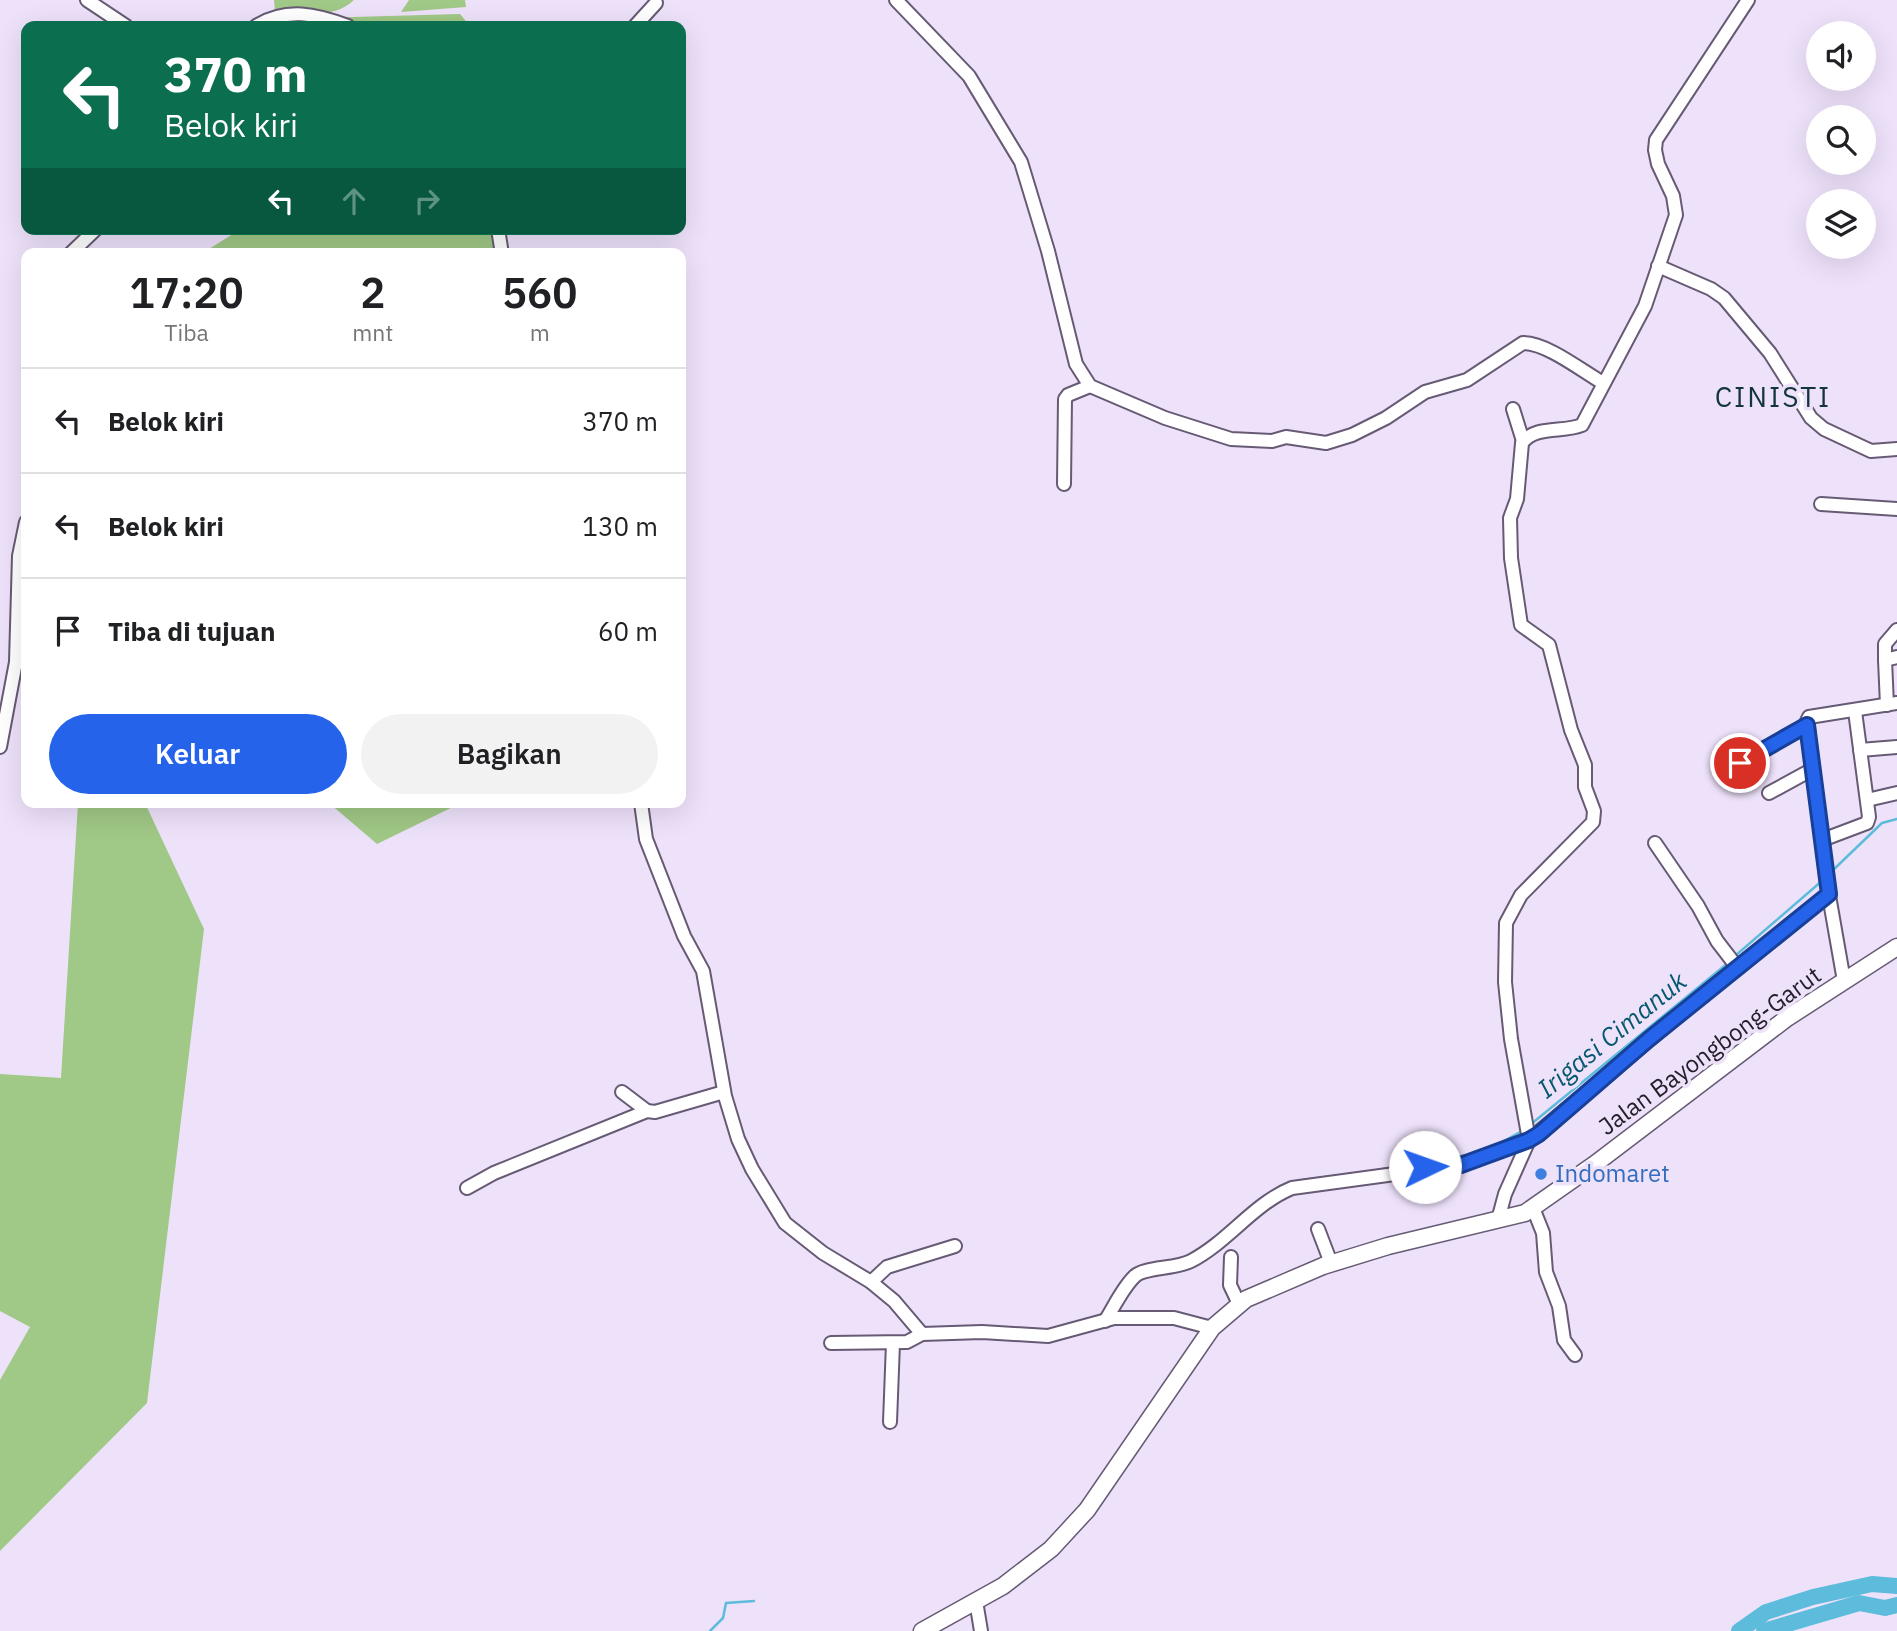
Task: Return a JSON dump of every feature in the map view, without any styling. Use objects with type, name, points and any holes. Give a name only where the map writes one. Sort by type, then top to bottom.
[{"type":"main road","name":"Jalan Bayongbong-Garut","points":[[922,1631],[1028,1568],[1051,1549],[1087,1510],[1212,1328],[1239,1304],[1260,1291],[1331,1263],[1388,1245],[1518,1216],[1595,1164],[1787,1018],[1897,947]]},
{"type":"street","points":[[87,0],[118,21]]},
{"type":"street","points":[[896,0],[969,76],[1021,162],[1076,364],[1090,386],[1165,418],[1231,439],[1272,441],[1286,437],[1319,444],[1363,429],[1425,391],[1467,380],[1523,343],[1532,343],[1603,383]]},
{"type":"street","points":[[1523,441],[1539,432],[1582,425],[1645,306],[1676,215],[1676,203],[1658,164],[1656,139],[1748,0]]},
{"type":"street","points":[[640,21],[656,3]]},
{"type":"street","points":[[266,21],[296,13],[334,21]]},
{"type":"street","points":[[75,248],[90,235]]},
{"type":"street","points":[[1658,266],[1711,289],[1724,298],[1770,354],[1811,418],[1824,429],[1871,451],[1897,449]]},
{"type":"street","points":[[1064,484],[1065,399],[1068,395],[1090,386]]},
{"type":"street","points":[[1498,1220],[1505,1194],[1529,1134],[1515,1067],[1507,993],[1506,923],[1521,895],[1593,822],[1594,816],[1585,787],[1585,765],[1571,730],[1549,645],[1525,630],[1520,620],[1509,527],[1517,499],[1523,441],[1513,410]]},
{"type":"street","points":[[1821,504],[1897,509]]},
{"type":"street","points":[[0,747],[16,662],[21,546]]},
{"type":"street","points":[[1844,981],[1828,892],[1807,725],[1809,717],[1892,704],[1891,658],[1885,644],[1897,630]]},
{"type":"street","points":[[1822,840],[1867,823],[1867,800],[1855,711]]},
{"type":"street","points":[[1740,763],[1807,725]]},
{"type":"street","points":[[1860,750],[1897,747]]},
{"type":"street","points":[[1769,793],[1813,769]]},
{"type":"street","points":[[1867,800],[1897,793]]},
{"type":"street","points":[[642,808],[646,839],[684,936],[703,971],[724,1092],[738,1139],[750,1165],[785,1223],[823,1253],[871,1282],[894,1301],[922,1334]]},
{"type":"street","points":[[1655,843],[1734,963]]},
{"type":"street","points":[[1109,1319],[1134,1276],[1146,1270],[1177,1267],[1191,1261],[1212,1249],[1268,1199],[1282,1192],[1424,1163],[1461,1165],[1529,1134],[1734,963],[1828,892]]},
{"type":"street","points":[[622,1092],[647,1111]]},
{"type":"street","points":[[467,1188],[494,1173],[647,1111],[665,1111],[724,1092]]},
{"type":"street","points":[[1532,1208],[1543,1233],[1546,1272],[1559,1306],[1564,1340],[1575,1355]]},
{"type":"street","points":[[1318,1230],[1331,1263]]},
{"type":"street","points":[[871,1282],[887,1267],[955,1247]]},
{"type":"street","points":[[1231,1257],[1230,1287],[1239,1304]]},
{"type":"street","points":[[831,1343],[893,1343],[912,1341],[922,1334],[961,1332],[1048,1336],[1109,1319],[1130,1318],[1174,1318],[1212,1328]]},
{"type":"street","points":[[890,1422],[893,1343]]},
{"type":"street","points":[[976,1601],[981,1631]]},
{"type":"green space","points":[[274,0],[354,0],[327,13],[306,14],[275,11]]},
{"type":"green space","points":[[409,0],[465,0],[466,7],[401,12]]},
{"type":"green space","points":[[460,14],[466,21],[280,21]]},
{"type":"green space","points":[[231,235],[499,235],[502,248],[211,248]]},
{"type":"green space","points":[[78,808],[147,808],[204,929],[147,1403],[0,1551],[0,1380],[30,1327],[0,1311],[0,1074],[61,1078]]},
{"type":"green space","points":[[335,808],[451,808],[377,844]]},
{"type":"waterway","name":"Irigasi Cimanuk","points":[[1830,873],[1882,823],[1897,819]]},
{"type":"waterway","name":"Irigasi Cimanuk","points":[[1735,956],[1823,880]]},
{"type":"waterway","name":"Irigasi Cimanuk","points":[[1530,1125],[1728,963]]},
{"type":"waterway","name":"Irigasi Cimanuk","points":[[1491,1148],[1522,1131]]},
{"type":"waterway","name":"Irigasi Cimanuk","points":[[1429,1161],[1475,1154]]},
{"type":"waterway","name":"Irigasi Cimanuk","points":[[1371,1171],[1419,1163]]},
{"type":"waterway","name":"Irigasi Cimanuk","points":[[1302,1180],[1333,1176]]},
{"type":"waterway","points":[[1739,1631],[1766,1612],[1813,1597],[1872,1584],[1897,1586]]},
{"type":"waterway","points":[[710,1631],[723,1618],[726,1603],[754,1601]]},
{"type":"waterway","points":[[1764,1631],[1859,1603],[1885,1608],[1897,1605]]},
{"type":"place","name":"Indomaret","points":[[1541,1174]]},
{"type":"district","name":"CINISTI","points":[[1773,397]]},
{"type":"route","points":[[1425,1167],[1425,1171],[1461,1165],[1539,1134],[1649,1039],[1829,894],[1807,725],[1740,763]]}]
